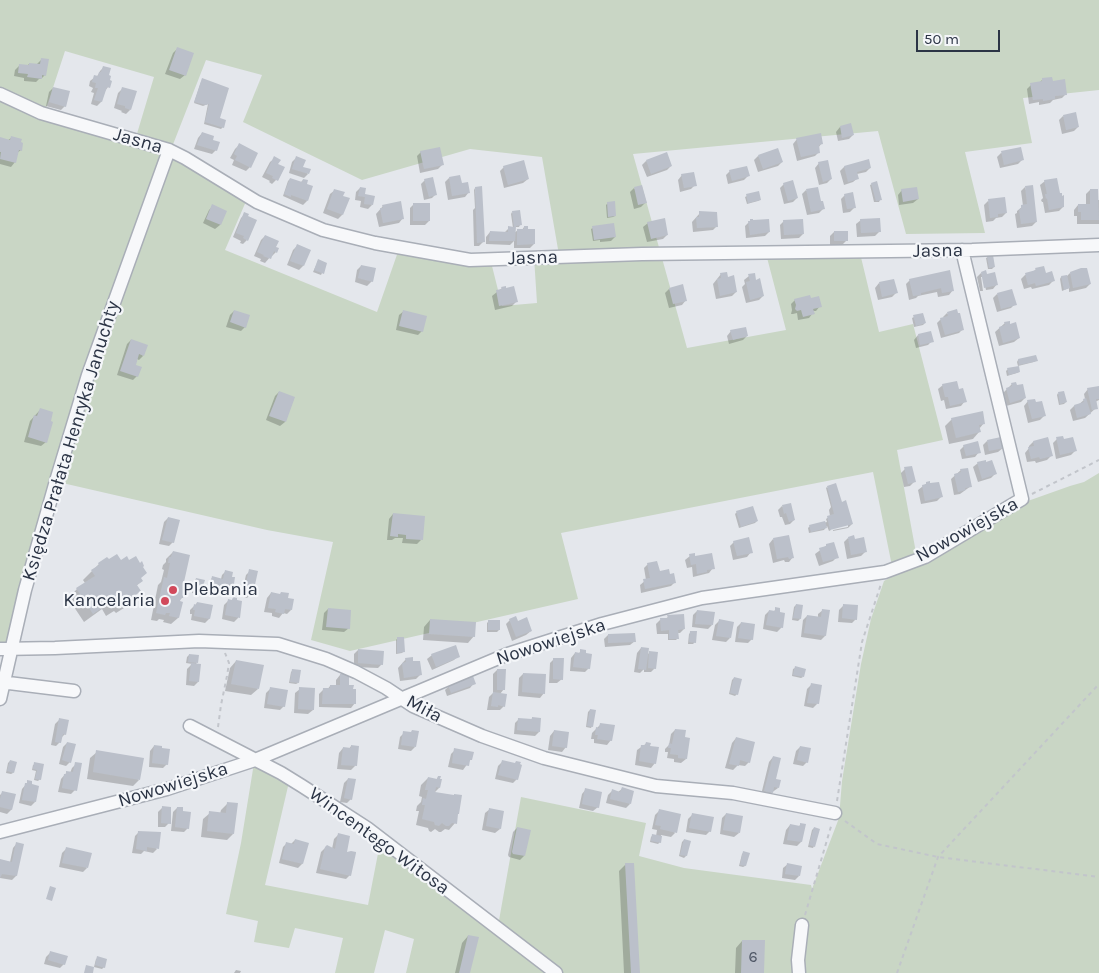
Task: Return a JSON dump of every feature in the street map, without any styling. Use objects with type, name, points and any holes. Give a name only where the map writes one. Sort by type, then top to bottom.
[{"type":"street","name":"Jasna","points":[[0,94],[42,113],[169,150],[186,158],[257,202],[322,230],[375,243],[470,260],[642,254],[962,250],[1099,245]]},
{"type":"street","name":"Księdza Prałata Henryka Januchty","points":[[6,649],[88,375],[169,150]]},
{"type":"street","points":[[962,250],[1022,499]]},
{"type":"street","name":"Nowowiejska","points":[[0,832],[166,789],[255,760],[508,654],[620,619],[702,598],[885,572],[925,557],[1022,499]]},
{"type":"street","name":"Miła","points":[[6,649],[199,641],[278,644],[326,659],[386,688],[413,706],[482,736],[544,758],[656,786],[733,793],[835,814]]},
{"type":"street","points":[[0,699],[6,649]]},
{"type":"street","points":[[2,683],[74,691]]},
{"type":"street","name":"Wincentego Witosa","points":[[190,726],[302,786],[367,828],[556,973]]},
{"type":"street","points":[[800,973],[798,960],[802,925]]},
{"type":"path","name":"Nowowiejska","points":[[1022,499],[1099,460]]},
{"type":"path","points":[[802,925],[835,814],[862,642],[885,572]]},
{"type":"path","points":[[218,741],[218,727],[229,662],[220,642]]},
{"type":"path","points":[[897,973],[938,857],[1099,684]]},
{"type":"path","points":[[835,814],[877,844],[938,857],[1099,876]]},
{"type":"green space","points":[[0,0],[1099,0],[1099,90],[1023,98],[1032,143],[965,152],[985,233],[906,234],[878,131],[633,154],[687,348],[786,330],[765,250],[859,249],[879,332],[913,324],[943,440],[897,450],[917,558],[892,566],[873,472],[561,533],[578,599],[350,651],[311,640],[333,542],[267,530],[58,482],[15,645],[0,644],[0,99],[187,161],[247,199],[225,250],[377,312],[400,246],[490,258],[502,306],[537,303],[534,257],[559,255],[542,157],[470,149],[362,180],[243,122],[262,75],[206,60],[172,147],[136,137],[154,77],[65,51],[45,112],[0,90]]},
{"type":"green space","points":[[1099,473],[1099,973],[406,973],[414,939],[385,930],[374,973],[335,973],[343,938],[295,928],[289,948],[254,942],[258,921],[226,914],[241,843],[254,763],[289,782],[265,885],[368,905],[381,838],[498,926],[521,797],[646,823],[639,856],[684,868],[811,885],[812,889],[839,818],[842,781],[861,664],[871,619],[884,581],[1025,502],[1084,482]]},
{"type":"building","points":[[177,47],[194,53],[186,76],[169,70]]},
{"type":"building","points":[[41,58],[49,59],[46,76],[42,75],[42,79],[27,77],[28,74],[18,73],[19,64],[40,64]]},
{"type":"building","points":[[103,66],[111,68],[109,75],[112,81],[110,88],[107,87],[102,102],[94,100],[98,88],[95,88],[96,83],[92,82],[94,75],[98,76]]},
{"type":"building","points":[[1052,77],[1053,81],[1065,79],[1067,95],[1055,96],[1055,99],[1043,101],[1043,99],[1033,100],[1030,83],[1042,81],[1042,78]]},
{"type":"building","points":[[202,78],[229,88],[220,118],[226,120],[224,128],[205,122],[209,104],[194,102]]},
{"type":"building","points":[[53,87],[70,91],[66,107],[49,102]]},
{"type":"building","points":[[122,87],[137,91],[131,110],[117,104]]},
{"type":"building","points":[[1076,112],[1079,127],[1066,130],[1063,115]]},
{"type":"building","points":[[851,123],[854,135],[842,138],[840,126]]},
{"type":"building","points":[[202,132],[214,136],[213,140],[220,142],[217,151],[197,145]]},
{"type":"building","points":[[821,133],[823,144],[819,145],[820,153],[801,157],[796,138]]},
{"type":"building","points":[[11,136],[22,139],[21,142],[23,143],[22,151],[19,150],[16,163],[0,159],[0,137],[10,140]]},
{"type":"building","points":[[239,143],[258,153],[251,168],[235,160],[237,156],[234,154]]},
{"type":"building","points":[[440,147],[444,165],[424,169],[420,151]]},
{"type":"building","points":[[1021,147],[1024,160],[1004,165],[1001,151]]},
{"type":"building","points":[[778,148],[783,162],[763,169],[758,155]]},
{"type":"building","points":[[667,152],[672,166],[651,174],[646,160]]},
{"type":"building","points":[[274,156],[281,160],[278,164],[285,167],[278,181],[266,173]]},
{"type":"building","points":[[296,156],[306,160],[303,167],[311,169],[309,174],[292,169]]},
{"type":"building","points":[[869,159],[871,168],[857,172],[859,179],[848,182],[844,166]]},
{"type":"building","points":[[524,160],[529,179],[508,185],[503,166]]},
{"type":"building","points":[[828,160],[832,179],[823,182],[818,162]]},
{"type":"building","points":[[747,166],[750,176],[732,181],[729,170]]},
{"type":"building","points":[[694,172],[697,186],[684,188],[681,174]]},
{"type":"building","points":[[460,175],[462,183],[468,182],[470,193],[452,196],[449,177]]},
{"type":"building","points":[[433,177],[437,195],[429,197],[424,179]]},
{"type":"building","points":[[290,178],[302,182],[303,179],[308,180],[307,184],[313,186],[308,201],[284,194]]},
{"type":"building","points":[[1057,178],[1060,193],[1062,193],[1062,196],[1064,195],[1064,207],[1049,210],[1044,180]]},
{"type":"building","points":[[793,180],[798,198],[788,201],[783,183]]},
{"type":"building","points":[[877,181],[882,200],[876,201],[871,183]]},
{"type":"building","points":[[642,185],[647,203],[638,205],[634,187]]},
{"type":"building","points":[[1033,185],[1037,222],[1021,224],[1019,209],[1021,209],[1021,205],[1027,204],[1025,186]]},
{"type":"building","points":[[482,186],[485,242],[477,243],[475,187]]},
{"type":"building","points":[[360,187],[366,188],[365,194],[375,196],[373,205],[364,204],[365,197],[358,196]]},
{"type":"building","points":[[818,187],[825,209],[811,212],[806,189]]},
{"type":"building","points":[[917,187],[919,199],[903,202],[901,189]]},
{"type":"building","points":[[334,189],[345,192],[343,196],[350,198],[343,215],[327,209]]},
{"type":"building","points":[[1090,189],[1098,189],[1099,220],[1081,220],[1078,204],[1090,204]]},
{"type":"building","points":[[759,191],[761,200],[748,203],[746,194]]},
{"type":"building","points":[[853,192],[856,208],[847,209],[844,194]]},
{"type":"building","points":[[1005,197],[1007,213],[998,214],[998,217],[990,218],[988,199]]},
{"type":"building","points":[[401,201],[404,219],[383,223],[380,208],[383,208],[382,205]]},
{"type":"building","points":[[615,201],[616,216],[608,217],[607,202]]},
{"type":"building","points":[[413,203],[430,203],[430,221],[413,221]]},
{"type":"building","points":[[212,204],[227,211],[221,225],[206,219]]},
{"type":"building","points":[[520,210],[522,225],[516,226],[515,241],[489,241],[490,231],[508,232],[508,226],[514,227],[512,211]]},
{"type":"building","points":[[699,211],[717,212],[718,227],[697,228],[696,217],[699,217]]},
{"type":"building","points":[[244,212],[257,220],[248,241],[243,238],[244,236],[236,233]]},
{"type":"building","points":[[665,218],[668,235],[651,239],[647,222]]},
{"type":"building","points":[[880,218],[881,232],[861,233],[860,219]]},
{"type":"building","points":[[750,219],[769,219],[770,232],[750,235],[748,221]]},
{"type":"building","points":[[803,219],[804,234],[784,235],[783,220]]},
{"type":"building","points":[[614,223],[616,237],[594,240],[592,226]]},
{"type":"building","points":[[524,226],[528,226],[528,229],[535,229],[535,244],[517,245],[517,229],[524,229]]},
{"type":"building","points":[[834,231],[848,231],[848,241],[834,241]]},
{"type":"building","points":[[265,235],[279,241],[276,247],[279,248],[277,253],[274,251],[271,259],[257,252]]},
{"type":"building","points":[[297,244],[311,250],[304,266],[290,261]]},
{"type":"building","points":[[993,255],[995,267],[989,268],[987,256]]},
{"type":"building","points":[[318,259],[327,263],[324,274],[314,270]]},
{"type":"building","points":[[361,265],[376,268],[373,282],[358,278]]},
{"type":"building","points":[[1044,266],[1046,273],[1052,271],[1055,281],[1036,286],[1035,283],[1028,285],[1025,273]]},
{"type":"building","points":[[1087,268],[1091,284],[1073,288],[1070,272]]},
{"type":"building","points":[[950,270],[954,291],[942,293],[941,288],[913,296],[909,279]]},
{"type":"building","points":[[986,270],[987,274],[995,272],[998,285],[984,288],[981,272]]},
{"type":"building","points":[[727,272],[728,277],[734,275],[737,292],[720,296],[717,279],[721,278],[720,273]]},
{"type":"building","points":[[755,273],[756,280],[760,278],[764,296],[750,300],[746,282],[750,281],[748,274]]},
{"type":"building","points":[[1067,275],[1070,288],[1064,290],[1061,276]]},
{"type":"building","points":[[894,279],[898,293],[882,297],[879,282]]},
{"type":"building","points":[[683,284],[687,301],[673,304],[669,288]]},
{"type":"building","points":[[506,286],[506,288],[514,286],[518,302],[499,306],[496,290]]},
{"type":"building","points":[[1012,289],[1017,305],[1001,309],[997,293]]},
{"type":"building","points":[[810,295],[811,298],[819,296],[822,307],[813,309],[815,314],[803,317],[801,310],[797,311],[795,309],[794,299]]},
{"type":"building","points":[[957,309],[958,313],[960,313],[964,330],[945,335],[940,318],[948,316],[947,312]]},
{"type":"building","points":[[234,310],[250,315],[246,328],[230,322]]},
{"type":"building","points":[[403,310],[427,316],[423,332],[399,326]]},
{"type":"building","points":[[923,313],[926,323],[916,326],[913,315]]},
{"type":"building","points":[[1010,321],[1010,324],[1016,322],[1020,338],[1003,343],[999,327],[1005,325],[1004,322]]},
{"type":"building","points":[[746,327],[748,336],[733,340],[730,330]]},
{"type":"building","points":[[931,331],[934,342],[920,345],[918,334]]},
{"type":"building","points":[[131,339],[148,345],[144,356],[139,354],[136,365],[142,367],[138,377],[120,371]]},
{"type":"building","points":[[1036,355],[1038,361],[1019,365],[1018,359]]},
{"type":"building","points":[[1019,366],[1020,372],[1009,375],[1007,368]]},
{"type":"building","points":[[957,381],[959,389],[963,388],[967,402],[950,406],[948,397],[945,397],[942,384]]},
{"type":"building","points":[[1016,382],[1017,385],[1023,384],[1026,398],[1010,403],[1006,388],[1012,386],[1011,383]]},
{"type":"building","points":[[1099,386],[1099,399],[1096,399],[1098,409],[1092,410],[1087,388]]},
{"type":"building","points":[[279,391],[295,397],[286,422],[269,416]]},
{"type":"building","points":[[1064,391],[1067,402],[1060,404],[1058,392]]},
{"type":"building","points":[[1086,398],[1091,414],[1077,418],[1074,405],[1084,402],[1083,399]]},
{"type":"building","points":[[1035,399],[1036,402],[1042,401],[1046,416],[1032,419],[1027,400]]},
{"type":"building","points":[[40,408],[53,412],[51,421],[53,422],[47,443],[28,437],[34,415],[37,416]]},
{"type":"building","points":[[983,411],[985,424],[979,425],[981,432],[956,438],[951,418]]},
{"type":"building","points":[[1063,436],[1064,439],[1073,437],[1077,451],[1060,455],[1056,437]]},
{"type":"building","points":[[1001,437],[1004,448],[989,451],[987,440]]},
{"type":"building","points":[[1048,437],[1053,456],[1031,459],[1028,447],[1034,446],[1033,441]]},
{"type":"building","points":[[978,441],[981,453],[966,456],[963,445]]},
{"type":"building","points":[[986,460],[986,462],[992,460],[997,474],[982,479],[977,462]]},
{"type":"building","points":[[912,466],[916,482],[908,484],[904,467]]},
{"type":"building","points":[[968,468],[972,487],[958,492],[954,474],[961,472],[960,469]]},
{"type":"building","points":[[930,481],[930,483],[939,482],[943,497],[925,501],[922,485]]},
{"type":"building","points":[[836,483],[842,502],[846,500],[853,524],[830,530],[827,516],[834,514],[827,486]]},
{"type":"building","points":[[791,503],[795,520],[789,522],[786,513],[784,514],[782,505]]},
{"type":"building","points":[[753,506],[758,521],[741,527],[736,511]]},
{"type":"building","points":[[393,513],[425,516],[423,540],[406,539],[406,535],[398,534],[398,537],[390,536]]},
{"type":"building","points":[[168,517],[180,520],[174,543],[162,540]]},
{"type":"building","points":[[825,521],[827,528],[811,532],[809,525]]},
{"type":"building","points":[[789,535],[794,558],[777,559],[773,538]]},
{"type":"building","points":[[854,535],[855,539],[864,537],[867,552],[851,555],[848,537]]},
{"type":"building","points":[[749,537],[753,553],[737,556],[733,541]]},
{"type":"building","points":[[834,542],[839,558],[823,562],[819,548]]},
{"type":"building","name":"Plebania","points":[[173,551],[190,555],[184,582],[187,583],[183,598],[180,601],[183,602],[179,618],[169,616],[170,613],[165,615],[156,613],[164,577],[167,578],[170,563],[168,563],[169,557],[171,557]]},
{"type":"building","points":[[695,553],[695,556],[712,553],[715,569],[697,574],[696,564],[691,565],[689,554]]},
{"type":"building","points":[[117,554],[121,560],[127,556],[129,560],[136,556],[140,563],[142,561],[147,573],[141,578],[143,581],[137,585],[141,591],[133,597],[135,599],[125,605],[124,603],[116,608],[112,601],[93,614],[76,588],[95,576],[91,570],[99,565],[98,563],[107,557],[109,559]]},
{"type":"building","points":[[657,561],[660,571],[669,569],[670,574],[674,573],[676,583],[645,589],[643,579],[650,578],[647,563]]},
{"type":"building","points":[[249,569],[258,571],[253,594],[244,592]]},
{"type":"building","points":[[225,570],[233,572],[232,577],[235,577],[234,584],[229,586],[222,585],[221,589],[210,586],[212,576],[223,579]]},
{"type":"building","points":[[196,578],[205,580],[201,593],[193,591]]},
{"type":"building","points":[[271,592],[289,593],[288,598],[294,599],[292,610],[285,609],[284,614],[275,612],[276,609],[268,608]]},
{"type":"building","points":[[233,597],[242,601],[240,618],[225,615],[228,599],[232,600]]},
{"type":"building","points":[[197,602],[213,605],[210,619],[194,616],[194,604],[196,605]]},
{"type":"building","points":[[796,604],[803,605],[801,619],[793,618]]},
{"type":"building","points":[[843,604],[858,605],[857,620],[842,618]]},
{"type":"building","points":[[775,607],[780,608],[780,612],[785,613],[783,628],[766,625],[769,610],[775,611]]},
{"type":"building","points":[[328,608],[351,610],[350,629],[326,627]]},
{"type":"building","points":[[822,609],[830,610],[826,636],[804,633],[807,615],[821,617]]},
{"type":"building","points":[[697,610],[715,612],[713,625],[695,624]]},
{"type":"building","points":[[684,614],[685,629],[678,630],[679,639],[669,639],[669,630],[661,631],[660,618],[668,618],[667,615]]},
{"type":"building","points":[[516,616],[518,621],[527,617],[532,631],[516,637],[509,619]]},
{"type":"building","points":[[430,619],[476,622],[475,637],[429,634]]},
{"type":"building","points":[[719,619],[734,622],[731,638],[716,636]]},
{"type":"building","points":[[488,620],[500,620],[500,630],[488,630]]},
{"type":"building","points":[[741,622],[755,624],[753,640],[738,638]]},
{"type":"building","points":[[690,631],[697,631],[696,643],[689,642]]},
{"type":"building","points":[[635,633],[636,642],[608,643],[608,634]]},
{"type":"building","points":[[397,637],[404,637],[405,652],[397,653]]},
{"type":"building","points":[[456,645],[460,657],[436,667],[431,654]]},
{"type":"building","points":[[641,647],[649,648],[646,670],[638,669]]},
{"type":"building","points":[[358,649],[384,651],[383,665],[358,663]]},
{"type":"building","points":[[580,649],[592,654],[590,669],[573,667],[575,652],[580,653]]},
{"type":"building","points":[[649,651],[658,652],[656,669],[648,668]]},
{"type":"building","points":[[189,654],[199,655],[198,663],[188,662]]},
{"type":"building","points":[[413,657],[413,661],[420,661],[422,675],[404,678],[402,663],[406,662],[405,658]]},
{"type":"building","points":[[553,658],[564,658],[563,680],[553,679]]},
{"type":"building","points":[[236,660],[264,665],[259,689],[231,684]]},
{"type":"building","points":[[191,663],[201,664],[199,682],[189,681]]},
{"type":"building","points":[[795,666],[806,669],[804,677],[793,675]]},
{"type":"building","points":[[292,669],[301,670],[299,683],[290,682]]},
{"type":"building","points":[[497,669],[506,669],[505,690],[497,690]]},
{"type":"building","points":[[523,673],[546,674],[545,694],[522,692]]},
{"type":"building","points":[[340,674],[349,674],[349,685],[354,685],[353,689],[356,689],[356,704],[322,704],[323,688],[330,688],[330,685],[340,685]]},
{"type":"building","points":[[473,676],[476,684],[451,693],[448,685]]},
{"type":"building","points":[[734,677],[742,679],[738,695],[730,693]]},
{"type":"building","points":[[811,683],[822,685],[819,704],[807,703]]},
{"type":"building","points":[[270,687],[288,690],[285,707],[267,704]]},
{"type":"building","points":[[299,687],[315,688],[314,710],[298,709]]},
{"type":"building","points":[[493,692],[507,694],[505,707],[491,706]]},
{"type":"building","points":[[590,709],[596,710],[593,727],[587,726]]},
{"type":"building","points":[[532,717],[541,718],[540,732],[517,730],[518,718],[532,719]]},
{"type":"building","points":[[59,718],[69,720],[66,735],[63,734],[61,743],[55,742]]},
{"type":"building","points":[[600,723],[615,725],[612,741],[597,739],[598,735],[595,735],[596,727],[599,728]]},
{"type":"building","points":[[675,729],[686,730],[685,737],[690,738],[687,759],[678,758],[678,755],[670,754],[671,748],[668,748],[669,743],[672,744]]},
{"type":"building","points":[[412,730],[419,731],[416,747],[401,745],[403,731],[411,732]]},
{"type":"building","points":[[554,730],[569,732],[567,748],[552,746]]},
{"type":"building","points":[[736,737],[755,742],[750,763],[740,760],[739,766],[729,764]]},
{"type":"building","points":[[67,742],[76,744],[71,763],[62,760]]},
{"type":"building","points":[[646,742],[651,743],[650,746],[659,747],[656,764],[639,761],[641,745],[645,745]]},
{"type":"building","points":[[154,745],[170,749],[168,765],[152,763]]},
{"type":"building","points":[[351,745],[359,746],[357,766],[341,765],[343,747],[351,748]]},
{"type":"building","points":[[800,746],[811,748],[808,763],[797,760]]},
{"type":"building","points":[[454,748],[474,752],[469,766],[452,763]]},
{"type":"building","points":[[96,750],[144,758],[140,780],[93,772]]},
{"type":"building","points":[[773,756],[781,758],[776,779],[781,780],[779,788],[774,787],[773,793],[764,791]]},
{"type":"building","points":[[10,760],[17,762],[14,773],[7,771]]},
{"type":"building","points":[[502,760],[515,763],[516,761],[521,762],[518,780],[498,775]]},
{"type":"building","points":[[34,762],[44,764],[41,780],[35,779],[37,770],[33,769]]},
{"type":"building","points":[[75,762],[82,763],[77,791],[62,788],[64,774],[66,774],[66,771],[73,772]]},
{"type":"building","points":[[438,776],[441,776],[440,779],[442,779],[440,788],[436,787],[435,792],[462,795],[457,824],[452,823],[446,826],[442,823],[439,826],[435,825],[434,822],[422,819],[425,805],[422,805],[423,798],[426,799],[428,790],[425,790],[428,777],[437,779]]},
{"type":"building","points":[[348,778],[356,779],[352,800],[344,798]]},
{"type":"building","points":[[27,780],[39,786],[36,802],[22,800]]},
{"type":"building","points":[[622,787],[634,791],[631,804],[610,799],[612,789],[620,792]]},
{"type":"building","points":[[585,788],[602,792],[599,808],[582,804]]},
{"type":"building","points":[[2,791],[16,794],[12,810],[0,807]]},
{"type":"building","points":[[227,802],[238,803],[234,834],[207,831],[209,811],[226,813]]},
{"type":"building","points":[[162,806],[171,807],[171,824],[161,823]]},
{"type":"building","points":[[177,807],[183,807],[183,811],[191,812],[189,829],[175,827]]},
{"type":"building","points":[[489,808],[504,811],[501,829],[486,826]]},
{"type":"building","points":[[659,809],[681,814],[677,833],[660,829],[661,826],[655,825]]},
{"type":"building","points":[[692,813],[714,817],[711,832],[689,828]]},
{"type":"building","points":[[726,813],[743,816],[740,833],[723,830]]},
{"type":"building","points":[[800,823],[806,824],[802,842],[787,840],[790,824],[800,826]]},
{"type":"building","points":[[517,827],[531,830],[525,856],[513,854],[512,852]]},
{"type":"building","points":[[814,827],[820,829],[815,847],[809,845]]},
{"type":"building","points":[[138,831],[161,832],[159,849],[147,847],[147,851],[136,849]]},
{"type":"building","points":[[338,833],[350,836],[347,852],[356,852],[351,876],[320,869],[325,847],[327,845],[335,849]]},
{"type":"building","points":[[652,834],[662,836],[661,843],[651,841]]},
{"type":"building","points":[[295,839],[309,843],[303,864],[282,859],[286,842],[294,844]]},
{"type":"building","points":[[684,839],[691,841],[687,856],[680,855]]},
{"type":"building","points":[[16,842],[24,844],[17,876],[2,874],[0,878],[0,859],[12,862]]},
{"type":"building","points":[[66,847],[92,853],[88,868],[62,863]]},
{"type":"building","points":[[743,851],[750,853],[746,866],[740,865]]},
{"type":"building","points":[[625,863],[634,863],[640,973],[631,973]]},
{"type":"building","points":[[787,863],[802,866],[800,876],[785,874]]},
{"type":"building","points":[[50,886],[56,888],[52,901],[46,899]]},
{"type":"building","points":[[468,935],[479,937],[470,973],[459,973]]},
{"type":"building","points":[[742,940],[765,940],[764,973],[741,973]]},
{"type":"building","points":[[50,951],[68,956],[65,965],[48,960]]},
{"type":"building","points":[[97,956],[107,959],[105,968],[95,965]]},
{"type":"building","points":[[86,965],[94,967],[93,973],[84,973]]},
{"type":"place","name":"Plebania","points":[[173,590]]},
{"type":"place","name":"Kancelaria","points":[[165,601]]}]
